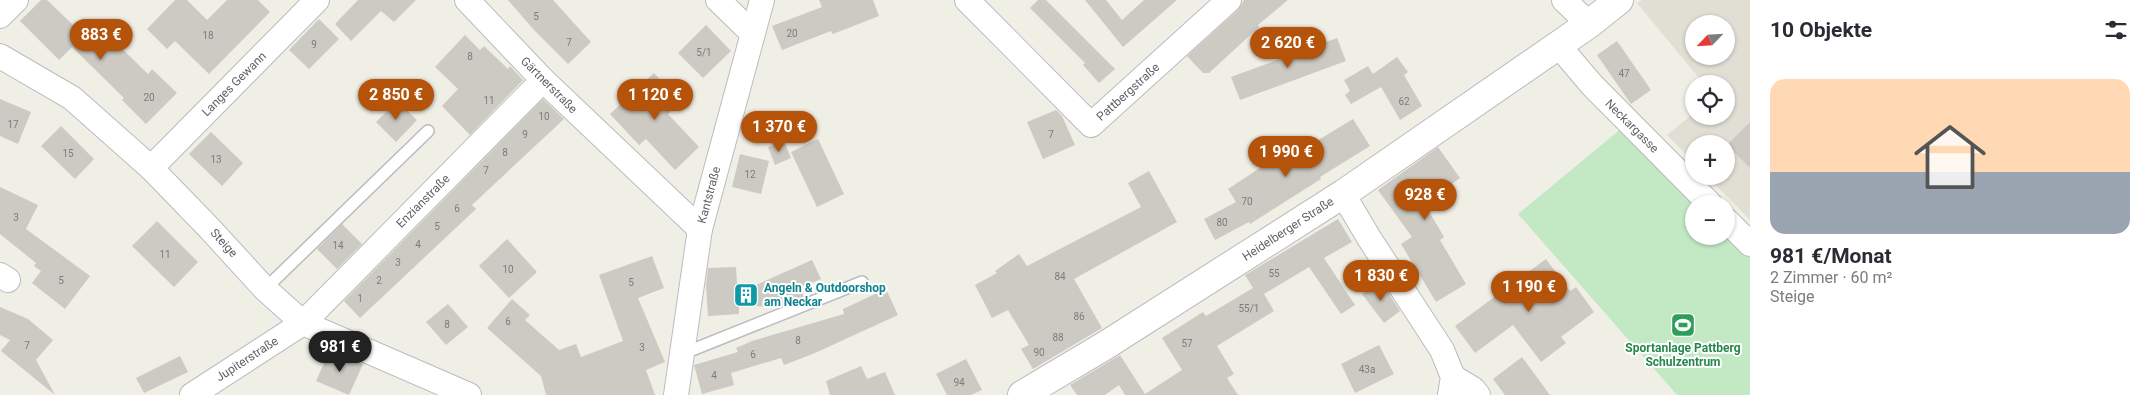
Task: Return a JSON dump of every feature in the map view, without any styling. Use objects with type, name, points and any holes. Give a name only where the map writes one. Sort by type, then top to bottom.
[{"type":"street","points":[[0,16],[16,0]]},
{"type":"street","name":"Langes Gewann","points":[[151,168],[317,0]]},
{"type":"street","name":"Gärtnerstraße","points":[[467,0],[543,80],[700,229]]},
{"type":"street","points":[[718,0],[752,33]]},
{"type":"street","name":"Kantstraße","points":[[676,395],[700,229],[762,0]]},
{"type":"street","name":"Pattbergstraße","points":[[967,0],[1091,125],[1229,0]]},
{"type":"street","points":[[1564,0],[1588,24]]},
{"type":"street","name":"Heidelberger Straße","points":[[1022,395],[1106,345],[1343,194],[1620,0]]},
{"type":"street","name":"Neckargasse","points":[[1558,45],[1592,85],[1701,195]]},
{"type":"street","name":"Steige","points":[[0,56],[72,98],[151,168],[212,230],[265,289],[303,323],[469,395]]},
{"type":"street","name":"Enzianstraße","points":[[303,323],[543,80]]},
{"type":"street","points":[[1343,194],[1368,238],[1442,350],[1451,386],[1473,389],[1478,395]]},
{"type":"street","points":[[1735,229],[1750,244]]},
{"type":"street","name":"Jupiterstraße","points":[[192,395],[303,323]]},
{"type":"lane","points":[[265,289],[428,131]]},
{"type":"lane","points":[[682,354],[862,282]]},
{"type":"shaded area","points":[[1642,0],[1750,0],[1750,220],[1735,205],[1735,195],[1726,195],[1716,185],[1735,185],[1735,135],[1685,135],[1685,153],[1667,135],[1685,120],[1685,125],[1735,125],[1735,75],[1697,75],[1688,65],[1735,65],[1735,15],[1685,15],[1685,61],[1637,3]]},
{"type":"green space","name":"Sportanlage Pattberg Schulzentrum","points":[[1622,128],[1685,195],[1685,245],[1735,245],[1735,241],[1750,256],[1750,395],[1677,395],[1518,214]]},
{"type":"building","points":[[41,0],[47,0],[95,46],[107,34],[148,74],[152,69],[177,93],[146,124],[122,100],[124,98],[72,47],[59,60],[20,21]]},
{"type":"building","points":[[175,0],[187,0],[207,20],[227,0],[258,0],[270,12],[209,74],[175,41],[167,49],[147,29]]},
{"type":"building","points":[[358,0],[416,0],[394,22],[381,11],[351,41],[335,24]]},
{"type":"building","points":[[508,0],[553,0],[591,42],[568,64],[534,30]]},
{"type":"building","points":[[819,0],[873,0],[879,16],[833,34],[831,31],[782,50],[772,26],[822,7]]},
{"type":"building","points":[[1038,0],[1046,0],[1115,69],[1099,83],[1083,65],[1085,63],[1030,8]]},
{"type":"building","points":[[1085,0],[1106,0],[1122,20],[1144,0],[1177,0],[1123,47]]},
{"type":"building","points":[[1244,0],[1288,0],[1258,25],[1259,27],[1209,73],[1203,73],[1187,56],[1238,10]]},
{"type":"building","points":[[319,19],[339,39],[309,69],[289,50]]},
{"type":"building","points":[[706,25],[731,51],[703,78],[678,53]]},
{"type":"building","points":[[465,35],[480,50],[484,46],[508,69],[510,66],[523,80],[470,135],[442,106],[458,89],[435,67]]},
{"type":"building","points":[[1337,38],[1346,61],[1240,100],[1231,77]]},
{"type":"building","points":[[1617,41],[1651,90],[1631,104],[1597,55]]},
{"type":"building","points":[[1397,57],[1408,72],[1404,75],[1422,106],[1400,120],[1381,87],[1351,104],[1345,95],[1350,91],[1344,80],[1368,66],[1373,74]]},
{"type":"building","points":[[654,73],[681,102],[668,114],[699,147],[675,170],[646,139],[639,145],[610,114]]},
{"type":"building","points":[[0,99],[31,112],[18,144],[0,136]]},
{"type":"building","points":[[543,99],[564,119],[472,205],[476,209],[360,318],[344,301]]},
{"type":"building","points":[[397,101],[417,120],[396,142],[376,122]]},
{"type":"building","points":[[1056,110],[1062,116],[1075,145],[1043,159],[1027,122]]},
{"type":"building","points":[[1353,119],[1370,146],[1250,224],[1249,222],[1215,240],[1204,219],[1236,202],[1228,189],[1278,156],[1276,152],[1295,139],[1302,150]]},
{"type":"building","points":[[1750,122],[1750,168],[1735,153],[1735,137]]},
{"type":"building","points":[[61,126],[94,159],[75,179],[41,146]]},
{"type":"building","points":[[211,132],[243,163],[222,186],[189,154]]},
{"type":"building","points":[[818,139],[844,194],[817,207],[791,152]]},
{"type":"building","points":[[784,141],[791,158],[775,165],[768,147]]},
{"type":"building","points":[[1438,147],[1460,178],[1424,203],[1444,237],[1440,240],[1466,284],[1436,302],[1401,244],[1412,237],[1378,190]]},
{"type":"building","points":[[740,154],[769,161],[761,194],[732,187]]},
{"type":"building","points":[[1149,171],[1177,222],[1074,279],[1102,328],[1033,369],[1021,349],[1029,345],[1008,310],[992,318],[975,285],[997,273],[995,271],[1019,254],[1027,266],[1141,207],[1128,183]]},
{"type":"building","points":[[0,187],[38,205],[26,229],[90,276],[65,309],[32,283],[41,271],[34,266],[36,263],[0,234]]},
{"type":"building","points":[[1338,219],[1352,242],[1324,258],[1355,305],[1341,314],[1309,267],[1264,294],[1274,311],[1217,346],[1234,374],[1227,378],[1238,395],[1125,395],[1119,385],[1105,395],[1077,395],[1070,385],[1120,355],[1145,394],[1182,370],[1162,338],[1203,312],[1206,316],[1253,288],[1245,275]]},
{"type":"building","points":[[157,221],[198,262],[174,287],[132,246]]},
{"type":"building","points":[[342,224],[362,244],[337,269],[317,249]]},
{"type":"building","points":[[507,239],[537,272],[509,298],[479,266]]},
{"type":"building","points":[[652,256],[664,288],[638,298],[665,362],[646,370],[655,395],[546,395],[541,376],[487,328],[512,299],[530,315],[525,320],[559,350],[576,344],[581,357],[623,341],[599,275]]},
{"type":"building","points":[[1546,259],[1570,291],[1576,287],[1594,312],[1561,337],[1566,343],[1541,362],[1513,325],[1475,353],[1455,326]]},
{"type":"building","name":"Angeln & Outdoorshop am Neckar","points":[[812,260],[821,279],[800,288],[804,297],[777,308],[739,304],[739,314],[708,316],[706,285],[708,268],[736,267],[737,284],[756,285]]},
{"type":"building","points":[[1380,280],[1400,311],[1384,323],[1362,294]]},
{"type":"building","points":[[886,289],[898,315],[784,365],[781,358],[731,373],[734,385],[702,394],[694,365],[738,352],[736,348],[752,341],[844,314],[843,309]]},
{"type":"building","points":[[448,304],[468,327],[446,345],[426,322]]},
{"type":"building","points":[[0,307],[28,319],[53,340],[36,360],[55,395],[1,351],[10,340],[0,335]]},
{"type":"building","points":[[1379,345],[1394,374],[1355,393],[1341,364]]},
{"type":"building","points":[[330,350],[363,364],[349,395],[316,381]]},
{"type":"building","points":[[180,356],[188,372],[144,393],[136,378]]},
{"type":"building","points":[[1522,357],[1550,395],[1505,395],[1493,379]]},
{"type":"building","points":[[966,359],[982,390],[971,395],[947,395],[936,374]]},
{"type":"building","points":[[861,366],[867,379],[885,372],[895,395],[830,395],[826,381]]},
{"type":"place","name":"Angeln & Outdoorshop am Neckar","points":[[746,295]]},
{"type":"place","name":"Sportanlage Pattberg Schulzentrum","points":[[1683,325]]}]
